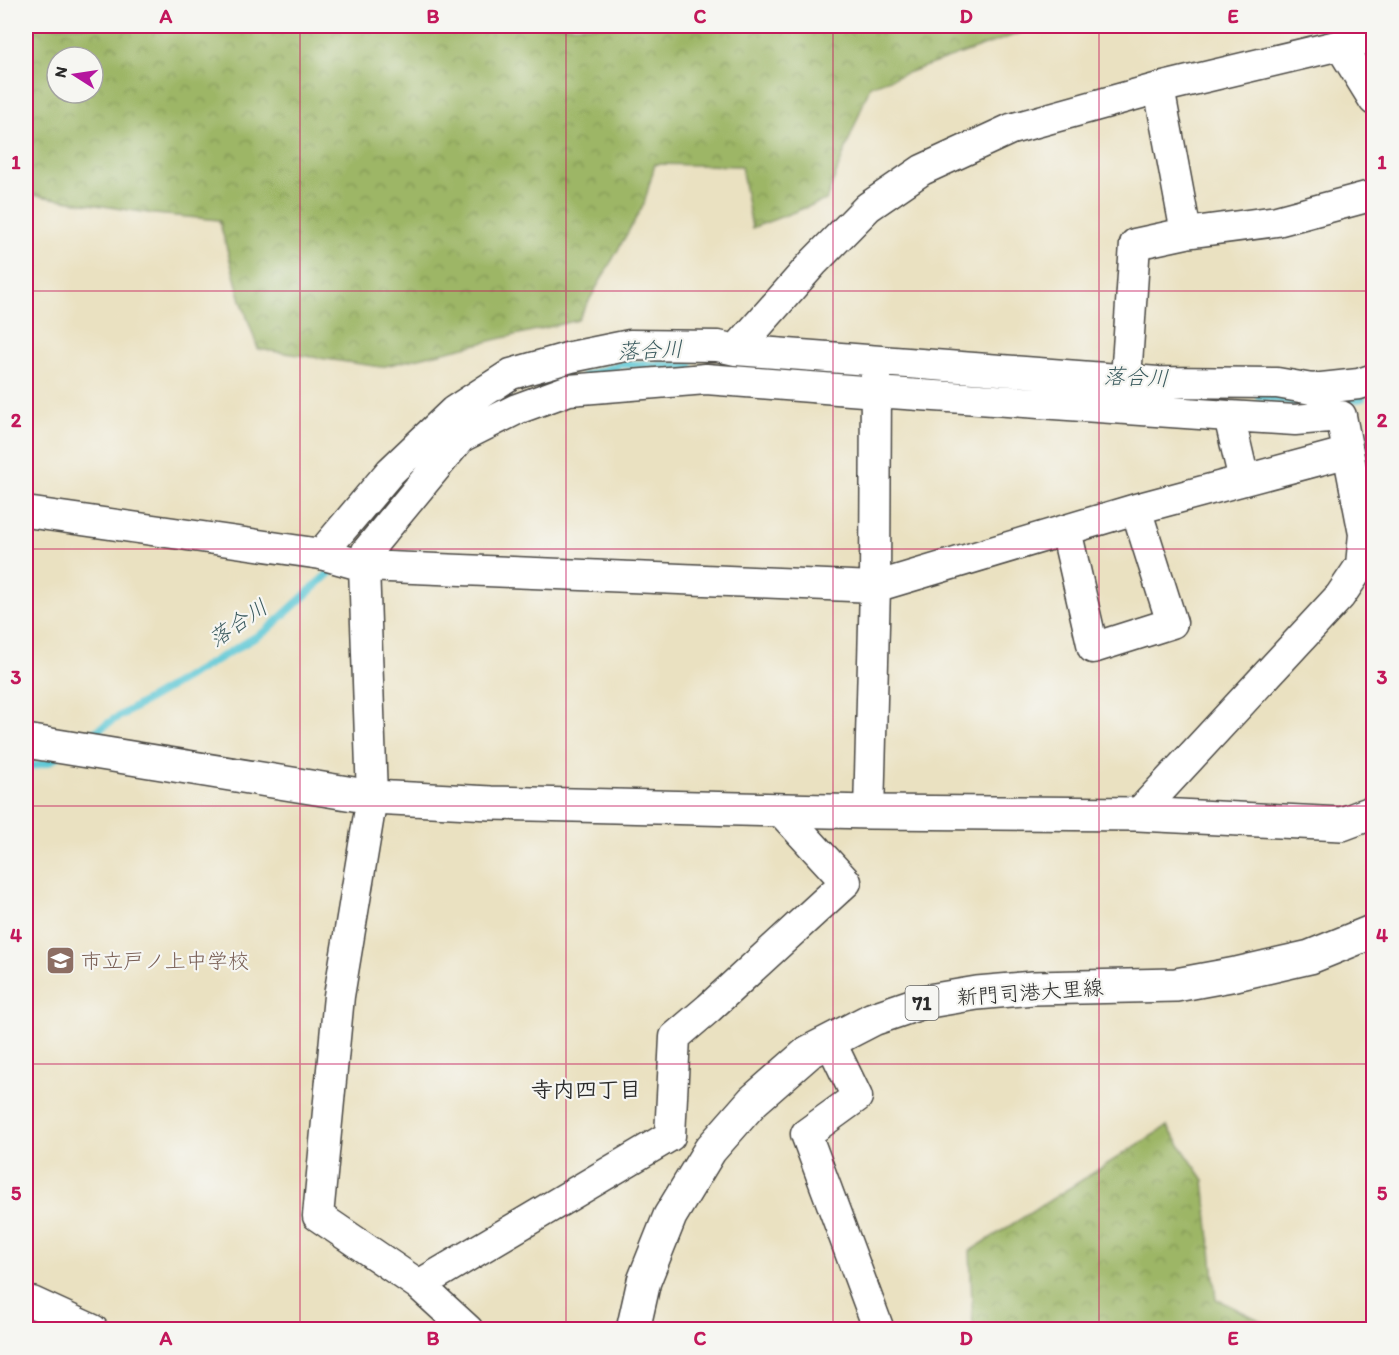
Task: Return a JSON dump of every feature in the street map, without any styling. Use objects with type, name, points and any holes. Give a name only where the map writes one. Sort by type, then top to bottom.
[{"type":"street","points":[[736,350],[813,263],[868,207],[922,170],[1011,129],[1159,88],[1374,37]]},
{"type":"street","points":[[1340,45],[1374,100]]},
{"type":"street","points":[[1159,88],[1186,233]]},
{"type":"street","points":[[1125,379],[1135,244],[1186,233],[1277,221],[1374,195]]},
{"type":"street","points":[[321,554],[390,472],[454,411],[512,374],[571,357],[630,345],[718,346],[736,350],[1158,382],[1277,383],[1312,389],[1359,384],[1374,379]]},
{"type":"street","points":[[869,812],[875,587],[876,360]]},
{"type":"street","points":[[468,1329],[419,1285],[318,1216],[339,996],[372,797],[364,566],[367,552],[461,437],[517,409],[569,390],[706,379],[1295,420],[1341,417],[1369,532],[1360,565],[1340,596],[1138,814]]},
{"type":"street","points":[[1229,416],[1244,480]]},
{"type":"street","points":[[26,512],[321,554],[364,566],[875,587],[1136,509],[1348,451]]},
{"type":"street","points":[[1066,530],[1093,648],[1172,623],[1136,509]]},
{"type":"street","points":[[26,741],[372,797],[491,803],[869,812],[1138,814],[1342,824],[1374,812]]},
{"type":"street","points":[[419,1285],[670,1136],[675,1037],[846,882],[780,810]]},
{"type":"street","name":"新門司港大里線","points":[[633,1329],[644,1281],[670,1216],[710,1150],[753,1101],[808,1052],[873,1019],[923,1002],[976,993],[1033,988],[1176,985],[1310,957],[1374,931]]},
{"type":"street","points":[[830,1041],[856,1097],[806,1134],[879,1329]]},
{"type":"street","points":[[26,1302],[32,1302],[93,1329]]},
{"type":"green space","points":[[26,26],[1040,26],[870,86],[826,200],[752,228],[741,166],[655,164],[644,204],[578,320],[381,367],[258,349],[241,300],[219,220],[155,214],[26,194]]},
{"type":"green space","points":[[1167,1126],[1204,1180],[1216,1299],[1278,1329],[973,1329],[970,1251]]},
{"type":"waterway","name":"落合川","points":[[584,376],[623,364],[690,366]]},
{"type":"waterway","name":"落合川","points":[[981,384],[1016,386]]},
{"type":"waterway","name":"落合川","points":[[1259,396],[1311,406]]},
{"type":"waterway","name":"落合川","points":[[1333,403],[1362,398]]},
{"type":"waterway","name":"落合川","points":[[382,510],[406,481]]},
{"type":"waterway","name":"落合川","points":[[81,741],[266,631],[339,564]]},
{"type":"waterway","name":"落合川","points":[[26,768],[49,762],[58,756]]},
{"type":"place","name":"市立戸ノ上中学校","points":[[60,960]]},
{"type":"district","name":"寺内四丁目","points":[[586,1089]]}]
